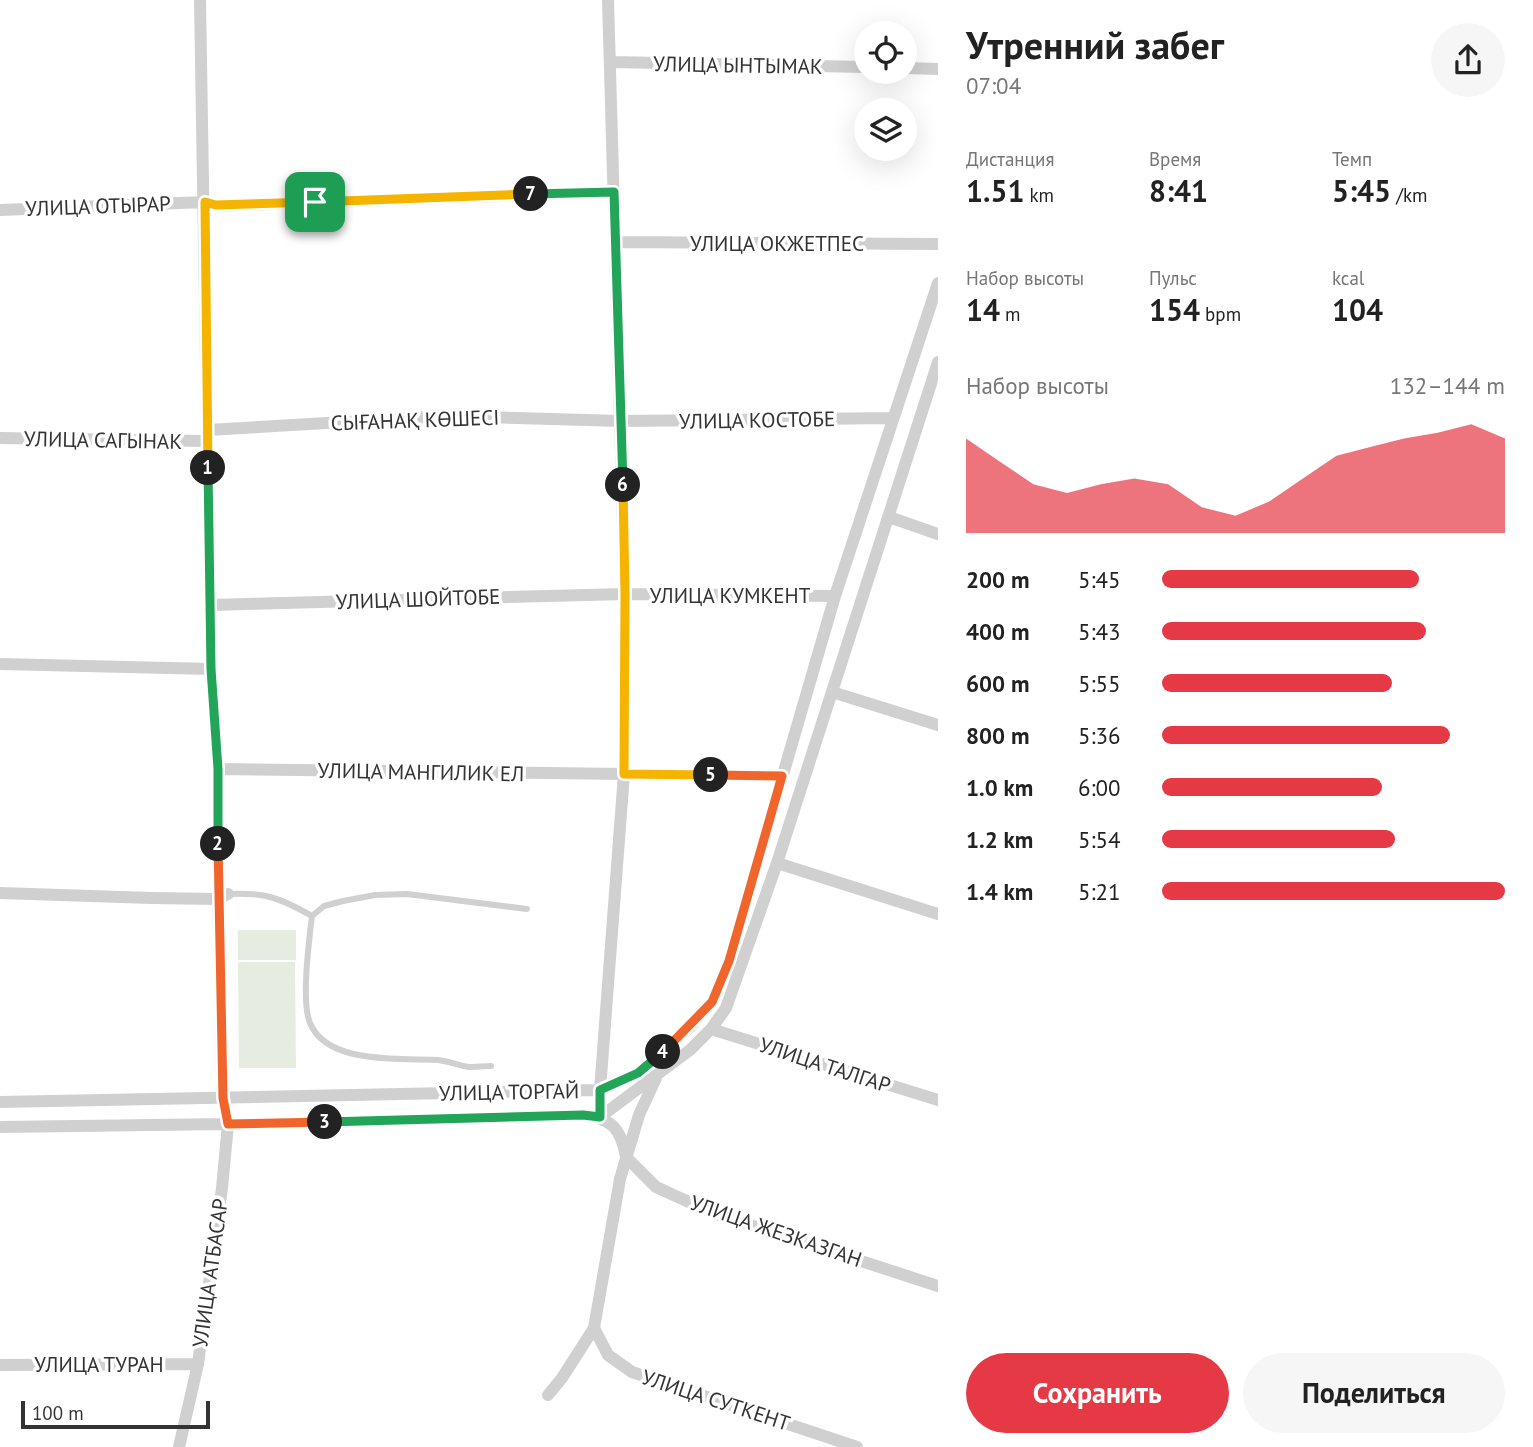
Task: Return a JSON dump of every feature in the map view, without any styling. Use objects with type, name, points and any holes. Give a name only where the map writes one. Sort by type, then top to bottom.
[{"type":"street","name":"УЛИЦА АТБАСАР","points":[[179,1447],[198,1364],[228,1124],[223,1098],[223,897],[211,669],[200,0]]},
{"type":"street","points":[[608,0],[625,594],[624,774],[600,1090],[638,1073],[690,1027],[712,1002],[729,961],[835,596],[938,283]]},
{"type":"street","name":"УЛИЦА ЫНТЫМАК","points":[[611,62],[854,67]]},
{"type":"street","points":[[917,68],[938,69]]},
{"type":"street","name":"УЛИЦА ОТЫРАР","points":[[0,210],[614,192]]},
{"type":"street","name":"УЛИЦА ОКЖЕТПЕС","points":[[616,242],[938,244]]},
{"type":"street","points":[[626,1157],[619,1133],[611,1123],[600,1117],[690,1051],[711,1029],[733,993],[938,362]]},
{"type":"street","name":"СЫҒАНАҚ КӨШЕСІ","points":[[207,436],[446,416],[621,421]]},
{"type":"street","name":"УЛИЦА КОСТОБЕ","points":[[621,421],[893,418]]},
{"type":"street","name":"УЛИЦА САГЫНАК","points":[[0,438],[207,436]]},
{"type":"street","points":[[889,517],[938,534]]},
{"type":"street","name":"УЛИЦА КУМКЕНТ","points":[[625,594],[835,596]]},
{"type":"street","name":"УЛИЦА ШОЙТОБЕ","points":[[211,605],[625,594]]},
{"type":"street","points":[[0,664],[211,669]]},
{"type":"street","points":[[832,692],[938,725]]},
{"type":"street","name":"УЛИЦА МАНГИЛИК ЕЛ","points":[[218,769],[782,776]]},
{"type":"street","points":[[776,863],[938,914]]},
{"type":"street","points":[[0,893],[223,897]]},
{"type":"street","name":"УЛИЦА ТАЛГАР","points":[[711,1029],[938,1100]]},
{"type":"street","points":[[548,1395],[594,1328],[620,1179],[639,1115],[656,1077]]},
{"type":"street","name":"УЛИЦА ТОРГАЙ","points":[[0,1102],[600,1090],[600,1117],[583,1115],[228,1124],[0,1126]]},
{"type":"street","name":"УЛИЦА ЖЕЗКАЗГАН","points":[[626,1157],[656,1187],[713,1213],[938,1286]]},
{"type":"street","name":"УЛИЦА СУТКЕНТ","points":[[594,1328],[608,1355],[632,1372],[858,1447]]},
{"type":"street","name":"УЛИЦА ТУРАН","points":[[0,1365],[198,1364]]},
{"type":"lane","points":[[223,897],[255,893],[266,895],[278,898],[312,916]]},
{"type":"lane","points":[[491,1066],[469,1067],[442,1060],[365,1056],[340,1050],[321,1040],[309,1023],[305,994],[312,916],[324,906],[375,895],[407,894],[527,909]]},
{"type":"shaded area","points":[[238,930],[296,930],[296,960],[238,960]]},
{"type":"shaded area","points":[[238,962],[295,962],[296,1068],[239,1068]]},
{"type":"route","points":[[614,192],[625,594],[624,774],[782,776],[729,961],[712,1002],[690,1027],[638,1073],[600,1090],[600,1117],[583,1115],[228,1124],[223,1098],[218,769],[211,669],[205,202],[216,205],[315,202],[614,192]]}]
